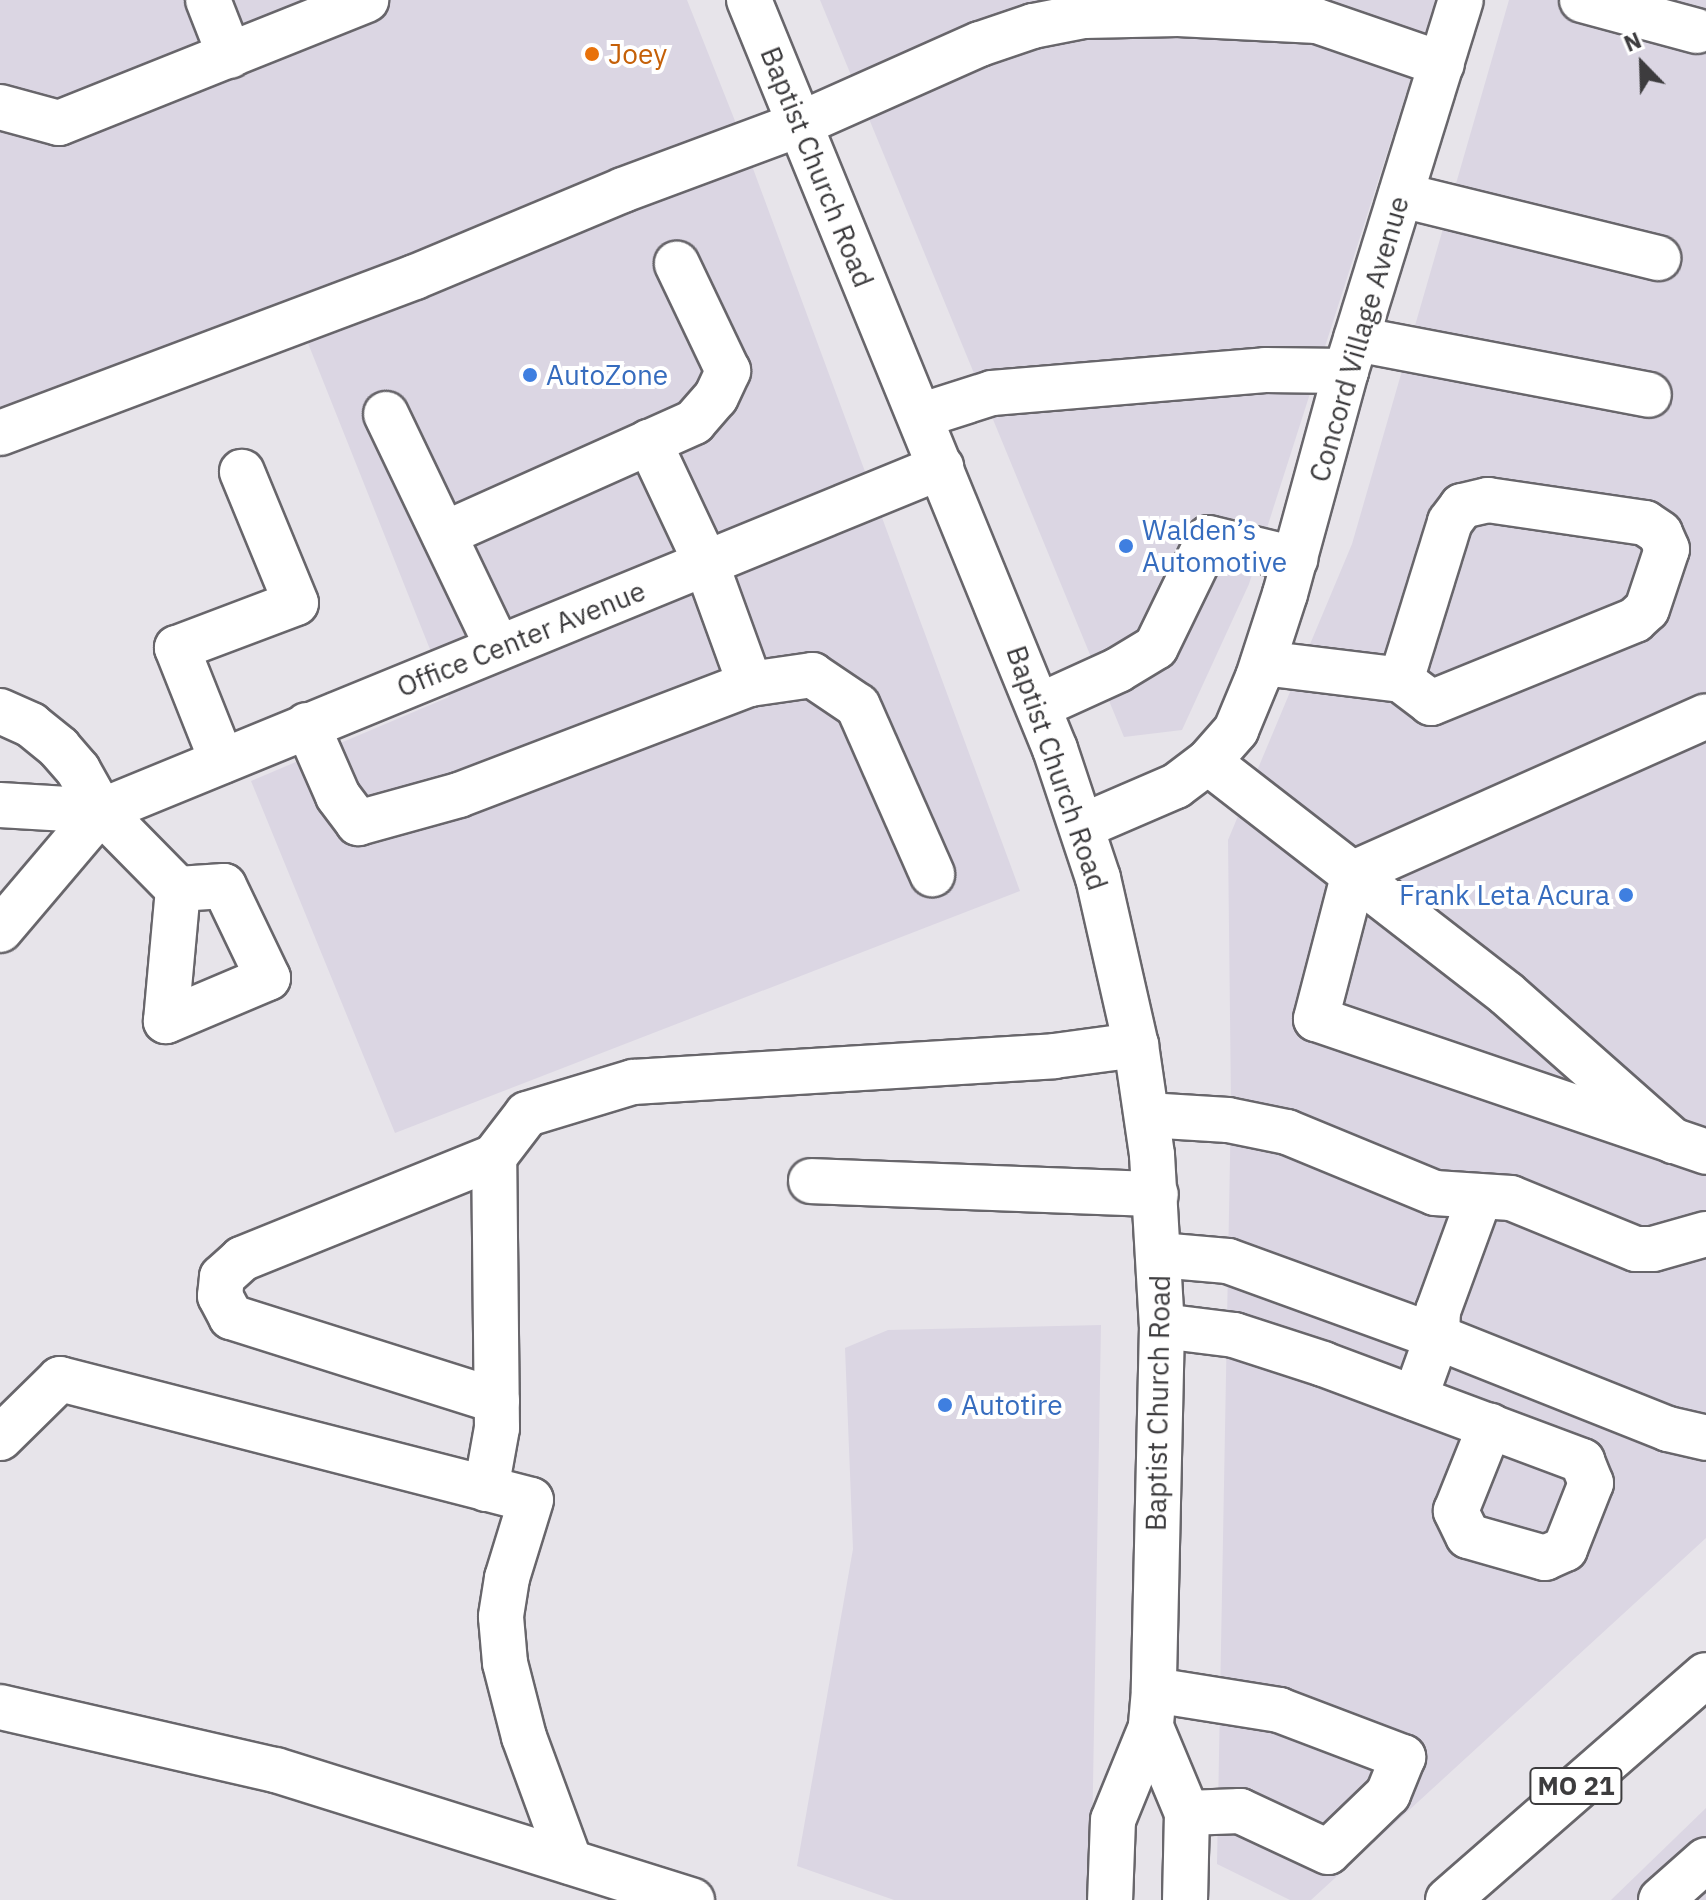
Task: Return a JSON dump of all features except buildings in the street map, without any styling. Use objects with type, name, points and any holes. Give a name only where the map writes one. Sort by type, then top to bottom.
[{"type":"street","points":[[208,0],[230,56]]},
{"type":"street","points":[[0,107],[59,123],[366,0]]},
{"type":"street","name":"Baptist Church Road","points":[[749,0],[1039,706],[1083,826],[1114,940],[1136,1045],[1156,1194],[1162,1326],[1153,1709],[1113,1820],[1110,1900]]},
{"type":"street","name":"Concord Village Avenue","points":[[1083,826],[1176,786],[1208,762],[1236,730],[1263,663],[1351,355],[1461,0]]},
{"type":"street","points":[[1582,0],[1697,31]]},
{"type":"street","points":[[0,433],[415,277],[623,190],[800,124],[980,44],[1033,26],[1084,16],[1178,14],[1317,21],[1442,64]]},
{"type":"street","points":[[1401,195],[1658,258]]},
{"type":"street","points":[[444,534],[694,422],[716,397],[728,371],[677,264]]},
{"type":"street","points":[[920,416],[992,393],[1265,370],[1351,355],[1649,395]]},
{"type":"street","points":[[386,414],[498,648]]},
{"type":"street","points":[[649,442],[706,563],[750,684]]},
{"type":"street","name":"Office Center Avenue","points":[[101,811],[941,467]]},
{"type":"street","points":[[222,761],[177,648],[296,603],[242,472]]},
{"type":"street","points":[[1263,663],[1401,680],[1431,703],[1635,620],[1647,609],[1667,549],[1660,533],[1645,523],[1488,500],[1462,506],[1450,522],[1401,680]]},
{"type":"street","points":[[1039,706],[1118,670],[1156,647],[1209,538],[1295,559]]},
{"type":"street","points":[[307,725],[338,796],[358,823],[459,795],[750,684],[812,675],[858,706],[932,874]]},
{"type":"street","points":[[0,711],[31,725],[59,748],[78,770],[101,811],[178,889]]},
{"type":"street","points":[[1354,873],[1706,716]]},
{"type":"street","points":[[1208,762],[1507,994],[1689,1146]]},
{"type":"street","points":[[0,805],[101,811]]},
{"type":"street","points":[[0,930],[101,811]]},
{"type":"street","points":[[1354,873],[1316,1019],[1689,1146]]},
{"type":"street","points":[[497,1401],[231,1317],[220,1296],[222,1277],[242,1259],[494,1157],[527,1114],[633,1082],[1054,1056],[1136,1045]]},
{"type":"street","points":[[1147,1115],[1228,1120],[1287,1132],[1435,1193],[1511,1198],[1636,1249],[1653,1249],[1679,1238],[1706,1234]]},
{"type":"street","points":[[486,1489],[497,1428],[494,1157]]},
{"type":"street","points":[[811,1181],[1156,1194]]},
{"type":"street","points":[[1415,1398],[1437,1337],[1438,1311],[1480,1196]]},
{"type":"street","points":[[1159,1255],[1228,1261],[1437,1337],[1668,1429],[1706,1438]]},
{"type":"street","points":[[1162,1326],[1234,1335],[1490,1426]]},
{"type":"street","points":[[0,1438],[60,1379],[531,1500],[507,1578],[501,1617],[505,1663],[524,1737],[570,1862]]},
{"type":"street","name":"MO 21","points":[[1448,1900],[1706,1675]]},
{"type":"street","points":[[0,1707],[276,1770],[692,1900]]},
{"type":"street","points":[[1153,1709],[1279,1710],[1403,1757],[1388,1794],[1328,1852],[1240,1811],[1187,1813]]},
{"type":"street","name":"Baptist Church Road","points":[[1153,1709],[1187,1813],[1185,1900]]},
{"type":"street","points":[[1661,1900],[1706,1860]]},
{"type":"shaded area","points":[[0,0],[687,0],[741,136],[1020,891],[395,1133],[251,781],[449,697],[292,303],[0,415]]},
{"type":"shaded area","points":[[820,0],[1436,0],[1249,584],[1182,730],[1124,737]]},
{"type":"shaded area","points":[[1509,0],[1706,0],[1706,1538],[1311,1900],[1290,1900],[1217,1864],[1231,1104],[1228,840],[1352,544]]},
{"type":"shaded area","points":[[1101,1325],[1091,1900],[894,1900],[797,1866],[853,1549],[845,1348],[888,1330]]},
{"type":"shaded area","points":[[1706,1808],[1706,1900],[1611,1900]]},
{"type":"place","name":"Joey","points":[[592,54]]},
{"type":"place","name":"AutoZone","points":[[530,375]]},
{"type":"place","name":"Walden’s Automotive","points":[[1126,546]]},
{"type":"place","name":"Frank Leta Acura","points":[[1626,895]]},
{"type":"place","name":"Autotire","points":[[945,1405]]}]
